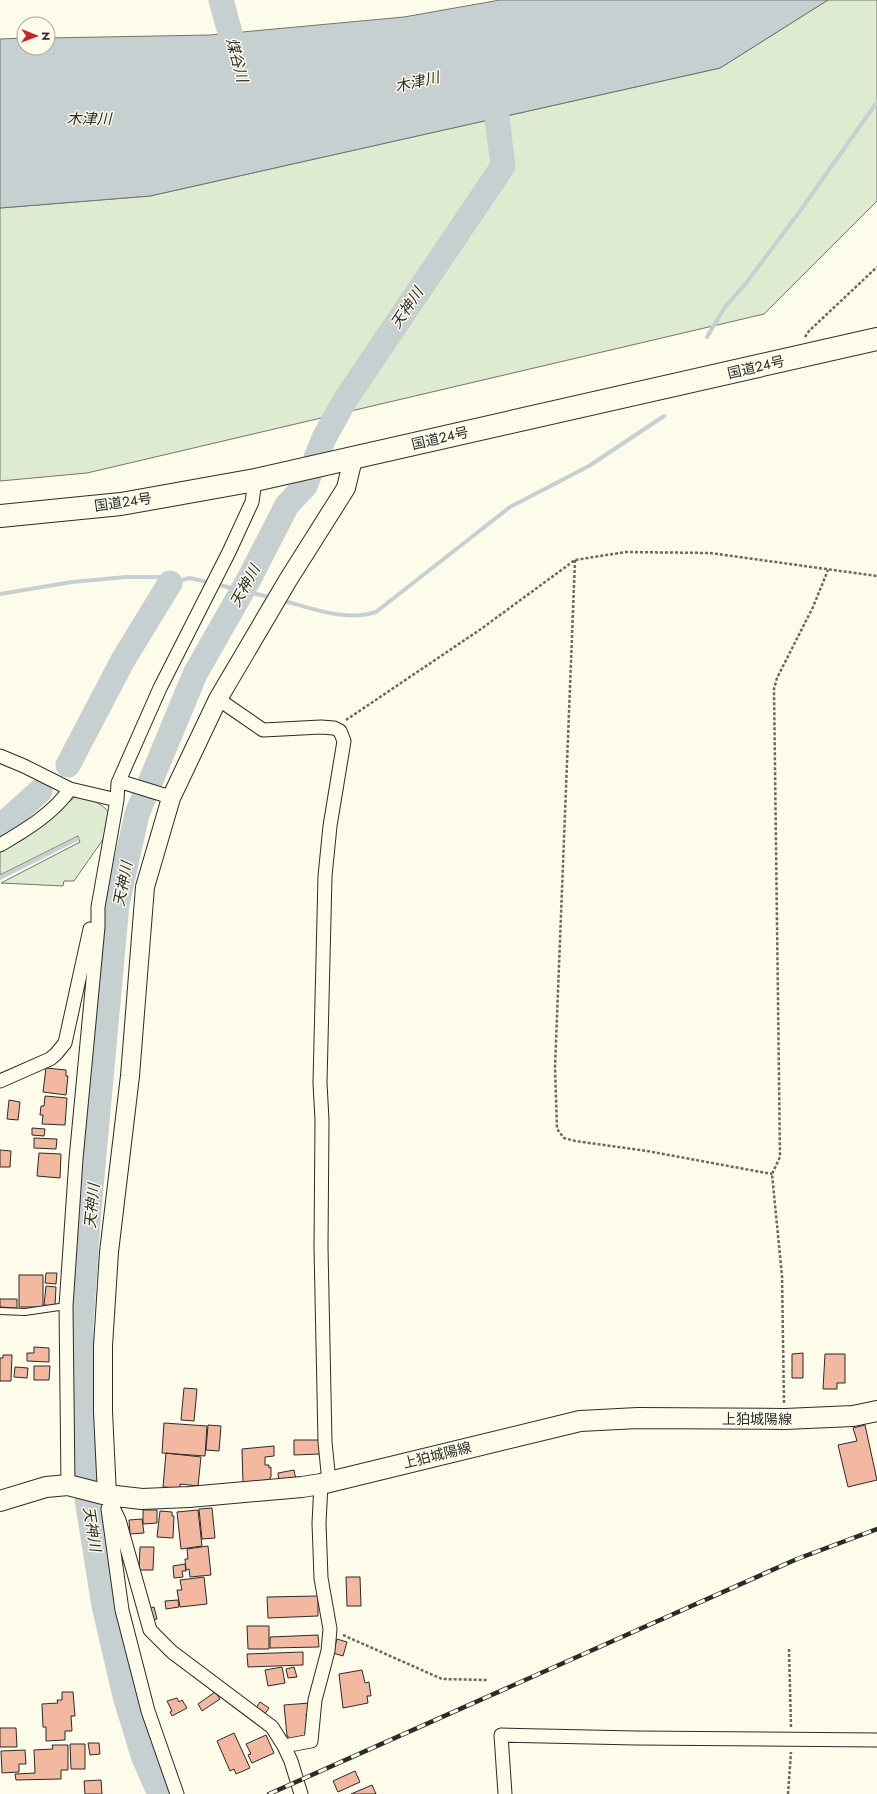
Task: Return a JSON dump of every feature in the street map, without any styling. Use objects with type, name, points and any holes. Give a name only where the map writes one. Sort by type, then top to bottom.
[{"type":"highway","name":"国道24号","points":[[0,516],[121,504],[255,480],[877,340]]},
{"type":"main road","name":"上狛城陽線","points":[[0,1501],[46,1487],[71,1485],[102,1494],[142,1499],[189,1497],[325,1483],[580,1422],[638,1418],[785,1419],[853,1416],[877,1411]]},
{"type":"street","points":[[177,1794],[148,1712],[122,1610],[102,1494],[103,1354],[109,1252],[130,1076],[145,887],[167,797],[218,698],[281,592],[346,488],[353,459]]},
{"type":"street","points":[[71,1485],[66,1306],[76,1159],[98,927],[98,907],[117,800],[122,783],[160,688],[229,552],[252,502],[255,480]]},
{"type":"street","points":[[218,698],[263,730],[321,727],[334,728],[340,731],[344,741],[330,826],[325,876],[320,1083],[322,1120],[321,1247],[326,1413],[325,1483],[319,1523],[321,1578],[330,1629],[328,1651],[315,1700],[311,1741],[284,1746]]},
{"type":"street","points":[[0,756],[70,789],[117,800]]},
{"type":"street","points":[[122,783],[167,797]]},
{"type":"street","points":[[0,845],[28,829],[63,799],[70,789]]},
{"type":"street","points":[[0,1081],[50,1059],[65,1043],[91,925],[98,907]]},
{"type":"street","points":[[102,1494],[119,1520],[150,1630],[172,1652],[272,1727],[284,1746],[301,1794]]},
{"type":"street","points":[[505,1794],[501,1735],[877,1740]]},
{"type":"lane","points":[[0,1311],[25,1312],[66,1306]]},
{"type":"path","points":[[790,359],[809,331],[877,267]]},
{"type":"path","points":[[334,728],[481,629],[574,560],[626,552],[710,553],[877,576]]},
{"type":"path","points":[[574,560],[555,1067],[557,1129],[564,1138],[575,1142],[647,1151],[772,1174]]},
{"type":"path","points":[[785,1419],[782,1276],[772,1174],[780,1157],[774,689],[777,678],[813,607],[828,570]]},
{"type":"path","points":[[330,1629],[442,1679],[487,1680]]},
{"type":"path","points":[[788,1794],[791,1740],[789,1649]]},
{"type":"green space","points":[[828,0],[877,0],[877,201],[764,314],[87,473],[0,481],[0,208],[150,196],[720,68]]},
{"type":"green space","points":[[75,797],[94,801],[103,806],[109,813],[104,838],[74,881],[64,881],[63,886],[1,883],[80,842],[78,836],[0,875],[0,852],[24,839]]},
{"type":"water","name":"木津川","points":[[500,0],[828,0],[720,68],[150,196],[0,208],[0,39],[16,38],[16,56],[56,56],[56,38],[210,35],[404,17]]},
{"type":"building","points":[[46,1068],[66,1070],[66,1076],[68,1076],[66,1095],[43,1092]]},
{"type":"building","points":[[45,1096],[67,1098],[65,1125],[42,1124],[43,1115],[40,1115],[41,1106],[44,1106]]},
{"type":"building","points":[[9,1100],[20,1102],[18,1120],[7,1119]]},
{"type":"building","points":[[32,1128],[45,1129],[44,1136],[32,1135]]},
{"type":"building","points":[[34,1138],[57,1139],[56,1149],[34,1148]]},
{"type":"building","points":[[0,1150],[11,1151],[10,1167],[0,1167]]},
{"type":"building","points":[[39,1153],[61,1154],[60,1178],[37,1176]]},
{"type":"building","points":[[46,1273],[57,1273],[56,1284],[45,1283]]},
{"type":"building","points":[[19,1275],[43,1275],[43,1307],[19,1307]]},
{"type":"building","points":[[46,1286],[56,1287],[55,1306],[44,1305]]},
{"type":"building","points":[[0,1299],[17,1299],[17,1308],[0,1307]]},
{"type":"building","points":[[34,1347],[49,1348],[49,1362],[27,1361],[27,1353],[34,1353]]},
{"type":"building","points":[[803,1353],[803,1378],[792,1378],[792,1354]]},
{"type":"building","points":[[825,1354],[845,1354],[845,1383],[837,1383],[837,1389],[823,1389]]},
{"type":"building","points":[[3,1355],[12,1355],[11,1381],[0,1381],[0,1358],[3,1358]]},
{"type":"building","points":[[34,1366],[50,1366],[49,1380],[34,1380]]},
{"type":"building","points":[[15,1367],[28,1368],[27,1378],[14,1377]]},
{"type":"building","points":[[184,1388],[197,1389],[194,1421],[181,1420]]},
{"type":"building","points":[[164,1423],[207,1426],[205,1456],[162,1453]]},
{"type":"building","points":[[208,1425],[221,1426],[219,1451],[206,1450]]},
{"type":"building","points":[[865,1425],[877,1480],[848,1487],[838,1445],[857,1441],[853,1428]]},
{"type":"building","points":[[294,1440],[319,1440],[320,1454],[294,1455]]},
{"type":"building","points":[[274,1446],[274,1456],[265,1457],[265,1465],[269,1465],[269,1468],[271,1467],[270,1480],[243,1484],[242,1449]]},
{"type":"building","points":[[166,1453],[201,1457],[198,1486],[180,1484],[180,1488],[163,1487]]},
{"type":"building","points":[[294,1470],[296,1480],[279,1483],[278,1473]]},
{"type":"building","points":[[212,1508],[215,1538],[202,1539],[199,1509]]},
{"type":"building","points":[[143,1510],[157,1510],[157,1523],[143,1524]]},
{"type":"building","points":[[198,1510],[202,1546],[181,1549],[177,1512]]},
{"type":"building","points":[[160,1511],[172,1512],[172,1516],[174,1516],[173,1538],[157,1537]]},
{"type":"building","points":[[142,1519],[144,1533],[130,1534],[129,1520]]},
{"type":"building","points":[[208,1546],[211,1575],[190,1577],[189,1569],[186,1570],[185,1559],[188,1559],[187,1549]]},
{"type":"building","points":[[140,1547],[154,1547],[153,1570],[139,1570]]},
{"type":"building","points":[[185,1564],[186,1571],[182,1571],[183,1577],[174,1578],[173,1566]]},
{"type":"building","points":[[204,1577],[207,1604],[180,1607],[177,1590],[182,1590],[180,1580]]},
{"type":"building","points":[[346,1577],[360,1577],[361,1606],[347,1606]]},
{"type":"building","points":[[318,1596],[318,1616],[268,1618],[267,1597]]},
{"type":"building","points":[[178,1600],[179,1607],[166,1609],[165,1601]]},
{"type":"building","points":[[154,1607],[157,1619],[151,1620],[148,1609]]},
{"type":"building","points":[[247,1626],[269,1626],[269,1649],[248,1649]]},
{"type":"building","points":[[318,1635],[319,1647],[270,1648],[270,1637]]},
{"type":"building","points":[[337,1639],[347,1642],[343,1656],[333,1653]]},
{"type":"building","points":[[303,1652],[303,1665],[248,1667],[247,1654]]},
{"type":"building","points":[[282,1667],[285,1683],[268,1686],[265,1670]]},
{"type":"building","points":[[294,1667],[297,1677],[288,1678],[286,1669]]},
{"type":"building","points":[[362,1670],[365,1683],[369,1682],[371,1696],[367,1696],[368,1703],[343,1708],[339,1674]]},
{"type":"building","points":[[62,1692],[73,1692],[75,1716],[71,1716],[72,1731],[65,1731],[65,1740],[46,1741],[46,1727],[43,1727],[42,1704],[58,1703],[57,1700],[62,1700]]},
{"type":"building","points":[[215,1692],[220,1699],[202,1711],[198,1704]]},
{"type":"building","points":[[177,1698],[179,1702],[182,1700],[187,1708],[172,1716],[170,1712],[172,1711],[167,1701]]},
{"type":"building","points":[[260,1702],[269,1708],[264,1715],[255,1709]]},
{"type":"building","points":[[310,1703],[311,1714],[306,1714],[309,1738],[288,1740],[284,1705]]},
{"type":"building","points":[[0,1728],[16,1728],[17,1747],[0,1747]]},
{"type":"building","points":[[234,1733],[250,1768],[236,1774],[234,1769],[230,1771],[217,1741]]},
{"type":"building","points":[[266,1735],[274,1753],[252,1763],[248,1755],[251,1754],[246,1744]]},
{"type":"building","points":[[88,1743],[99,1743],[100,1754],[90,1755]]},
{"type":"building","points":[[70,1744],[85,1744],[85,1769],[71,1769]]},
{"type":"building","points":[[52,1745],[68,1745],[68,1770],[61,1770],[61,1779],[16,1780],[15,1774],[35,1773],[34,1750],[53,1749]]},
{"type":"building","points":[[25,1750],[26,1764],[19,1764],[19,1772],[2,1773],[1,1751]]},
{"type":"building","points":[[355,1771],[360,1782],[338,1792],[333,1781]]},
{"type":"building","points":[[101,1780],[102,1794],[85,1794],[84,1781]]},
{"type":"building","points":[[372,1785],[376,1794],[351,1794]]},
{"type":"waterway","name":"煤谷川","points":[[221,0],[239,65]]},
{"type":"waterway","name":"天神川","points":[[160,1794],[144,1758],[125,1696],[104,1606],[87,1499],[81,1327],[88,1220],[117,904],[137,814],[195,674],[249,579],[287,505],[305,486],[324,438],[345,400],[503,166],[493,84]]},
{"type":"waterway","points":[[707,337],[725,307],[747,282],[800,211],[877,102]]},
{"type":"waterway","points":[[281,600],[340,615],[364,615],[376,612],[510,507],[589,466],[664,416]]},
{"type":"waterway","points":[[0,594],[72,582],[126,577],[158,577],[170,583],[190,578],[273,598]]},
{"type":"waterway","points":[[68,765],[123,660],[170,583]]},
{"type":"waterway","points":[[0,827],[40,791]]},
{"type":"waterway","name":"天神川","points":[[132,818],[137,814]]},
{"type":"waterway","points":[[0,878],[77,839]]},
{"type":"railway","points":[[269,1794],[797,1559],[877,1529]]}]
